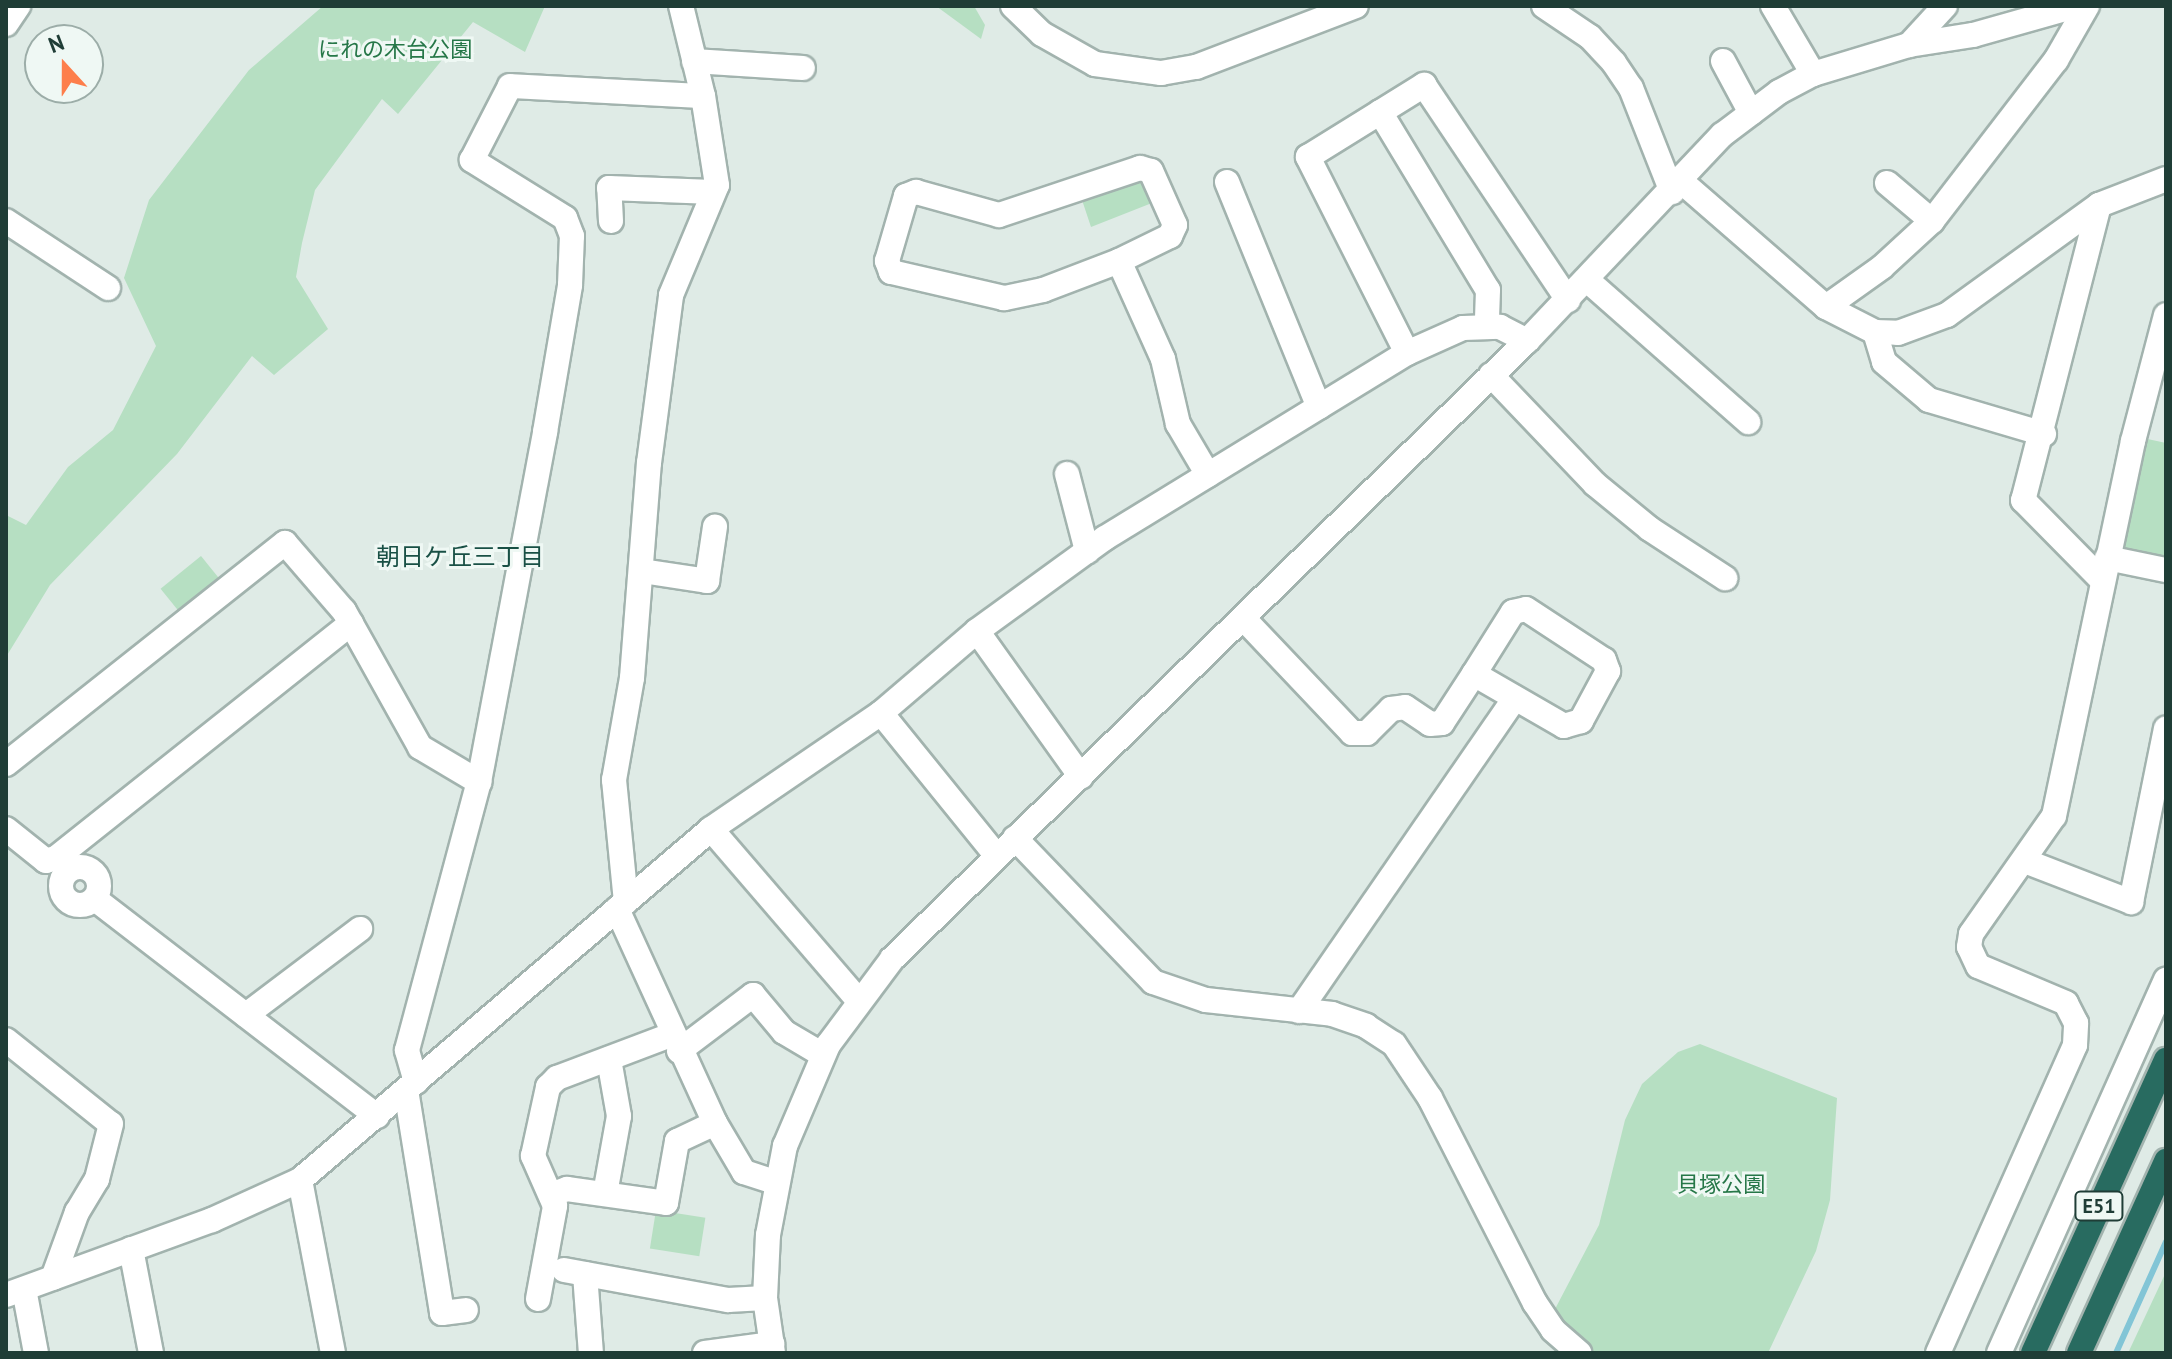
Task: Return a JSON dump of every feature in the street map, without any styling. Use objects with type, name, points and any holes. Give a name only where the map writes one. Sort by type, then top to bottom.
[{"type":"highway","name":"E51","points":[[2033,1353],[2166,1060]]},
{"type":"highway","name":"E51","points":[[2079,1353],[2166,1161]]},
{"type":"street","points":[[6,24],[18,6]]},
{"type":"street","points":[[681,6],[713,143],[713,192],[671,295],[649,463],[632,678],[614,780],[622,905],[675,1043],[715,1123],[744,1172],[777,1183]]},
{"type":"street","points":[[1013,6],[1042,34],[1095,64],[1161,73],[1196,67],[1356,6]]},
{"type":"street","points":[[1544,6],[1590,37],[1614,63],[1631,88],[1677,187],[1826,307],[1875,332],[1898,333],[1947,315],[2099,205],[2166,179]]},
{"type":"street","points":[[1773,6],[1813,74]]},
{"type":"street","points":[[1909,45],[1945,6]]},
{"type":"street","points":[[705,1353],[772,1348],[765,1298],[768,1235],[785,1146],[823,1055],[858,1000],[1015,838],[1244,619],[1568,300],[1677,187],[1722,135],[1813,74],[1909,45],[1973,35],[2076,6]]},
{"type":"street","points":[[1826,307],[1882,267],[1932,221],[2056,60],[2087,6]]},
{"type":"street","points":[[694,61],[803,68]]},
{"type":"street","points":[[1723,61],[1751,113]]},
{"type":"street","points":[[1407,353],[1308,157],[1424,85],[1568,300]]},
{"type":"street","points":[[466,1310],[442,1313],[407,1050],[479,782],[545,432],[570,285],[572,236],[565,218],[472,160],[510,86],[703,96]]},
{"type":"street","points":[[1380,112],[1488,290],[1487,327]]},
{"type":"street","points":[[1140,168],[1151,171],[1175,225],[1170,236],[1119,261],[1043,290],[1004,298],[891,272],[887,261],[906,196],[916,192],[999,215],[1140,168]]},
{"type":"street","points":[[1227,182],[1319,407]]},
{"type":"street","points":[[1887,183],[1932,221]]},
{"type":"street","points":[[611,221],[609,188],[713,192]]},
{"type":"street","points":[[2099,205],[2044,434],[2023,500],[2104,569],[2166,570]]},
{"type":"street","points":[[6,222],[108,288]]},
{"type":"street","points":[[1119,261],[1163,359],[1178,424],[1208,475]]},
{"type":"street","points":[[1587,280],[1748,422]]},
{"type":"street","points":[[1938,1353],[2078,1034],[2066,1003],[1988,972],[1971,957],[1971,934],[2054,816],[2104,569],[2166,315]]},
{"type":"street","points":[[36,1353],[15,1292],[131,1249],[300,1180],[711,829],[881,713],[977,631],[1087,551],[1407,353],[1463,328],[1500,327],[1527,341]]},
{"type":"street","points":[[1875,332],[1884,362],[1929,400],[2044,434]]},
{"type":"street","points":[[1491,375],[1595,484],[1650,529],[1725,578]]},
{"type":"street","points":[[1067,474],[1087,551]]},
{"type":"street","points":[[642,571],[707,581],[715,527]]},
{"type":"street","points":[[6,764],[285,543],[351,623],[420,747],[479,782]]},
{"type":"street","points":[[1244,619],[1352,733],[1367,733],[1391,709],[1405,707],[1430,724],[1442,723],[1513,612],[1526,609],[1604,660],[1608,671],[1581,721],[1564,726],[1474,674]]},
{"type":"street","points":[[351,623],[63,864],[60,887],[67,901],[82,906],[95,899],[377,1116]]},
{"type":"street","points":[[977,631],[1081,777]]},
{"type":"street","points":[[1299,1011],[1515,698]]},
{"type":"street","points":[[881,713],[997,856]]},
{"type":"street","points":[[2025,861],[2131,902],[2166,729]]},
{"type":"street","points":[[6,829],[46,861],[63,864]]},
{"type":"street","points":[[711,829],[858,1000]]},
{"type":"street","points":[[1015,838],[1153,982],[1206,1000],[1332,1014],[1366,1026],[1394,1044],[1430,1098],[1535,1303],[1553,1330],[1579,1353]]},
{"type":"street","points":[[246,1015],[360,929]]},
{"type":"street","points":[[1999,1353],[2166,980]]},
{"type":"street","points":[[538,1299],[555,1206],[533,1156],[548,1087],[557,1078],[609,1059],[675,1043],[753,995],[784,1032],[823,1055]]},
{"type":"street","points":[[6,1040],[111,1124],[97,1179],[77,1212],[53,1278]]},
{"type":"street","points":[[605,1194],[619,1116],[609,1059]]},
{"type":"street","points":[[551,1195],[567,1189],[666,1203],[677,1141],[715,1123]]},
{"type":"street","points":[[300,1180],[333,1353]]},
{"type":"street","points":[[131,1249],[151,1353]]},
{"type":"street","points":[[591,1353],[575,1272],[728,1300],[765,1298]]},
{"type":"green space","name":"にれの木台公園","points":[[323,6],[545,6],[525,52],[473,22],[398,114],[382,99],[315,190],[302,243],[296,277],[328,329],[274,375],[252,356],[177,454],[50,585],[6,657],[6,515],[26,525],[68,467],[113,430],[156,346],[124,278],[149,200],[249,70]]},
{"type":"green space","points":[[936,6],[974,6],[985,25],[981,39]]},
{"type":"green space","points":[[1140,176],[1157,201],[1091,227],[1082,200]]},
{"type":"green space","points":[[2143,438],[2166,443],[2166,567],[2118,556]]},
{"type":"green space","points":[[201,556],[223,583],[183,616],[161,589]]},
{"type":"green space","name":"貝塚公園","points":[[1700,1044],[1837,1098],[1830,1200],[1816,1251],[1768,1353],[1597,1353],[1580,1342],[1554,1311],[1599,1225],[1625,1120],[1642,1084],[1678,1052]]},
{"type":"green space","points":[[656,1210],[705,1218],[699,1256],[650,1249]]},
{"type":"green space","points":[[2166,1272],[2166,1353],[2128,1353]]},
{"type":"waterway","points":[[2116,1353],[2166,1242]]},
{"type":"district","name":"朝日ケ丘三丁目","points":[[460,557]]}]
